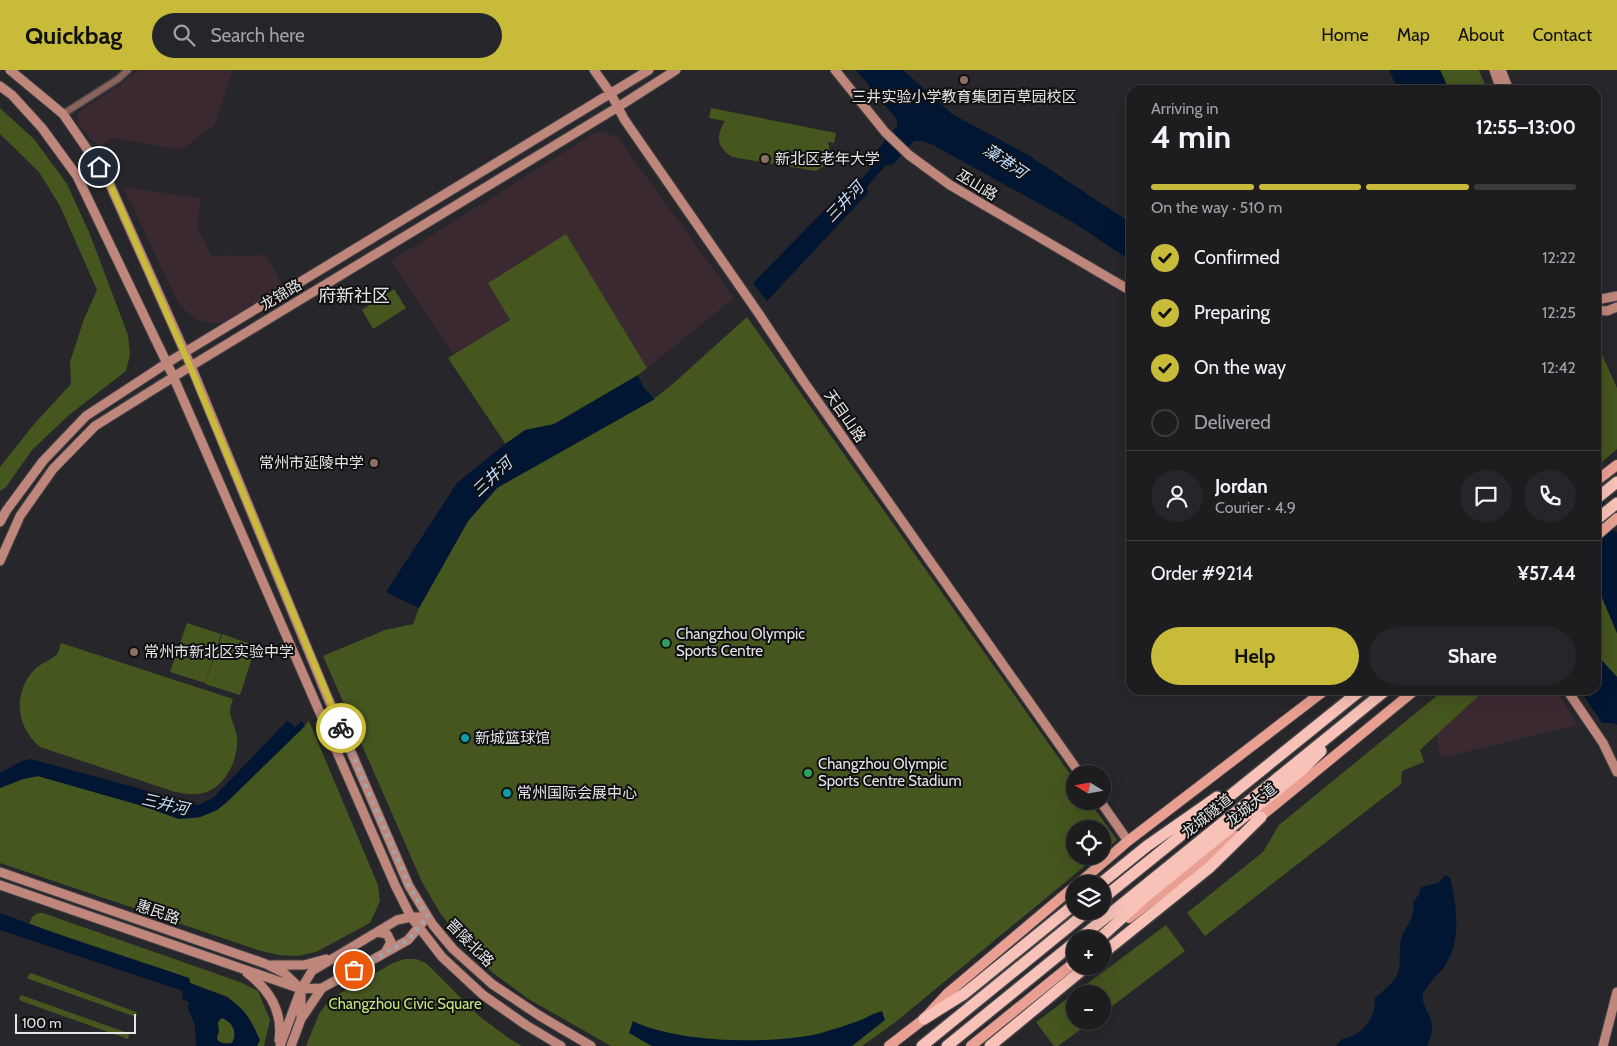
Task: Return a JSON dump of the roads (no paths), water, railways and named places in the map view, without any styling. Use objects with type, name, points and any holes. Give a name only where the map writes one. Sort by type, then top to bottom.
[{"type":"highway","points":[[1601,495],[1617,482]]},
{"type":"highway","points":[[1601,516],[1617,503]]},
{"type":"highway","points":[[1111,875],[1147,846],[1244,779],[1355,695]]},
{"type":"highway","points":[[1110,930],[1146,896],[1302,770],[1353,716],[1380,695]]},
{"type":"highway","name":"龙城隧道","points":[[1111,892],[1343,704]]},
{"type":"highway","name":"龙城隧道","points":[[1090,930],[1353,716]]},
{"type":"highway","points":[[1111,947],[1209,868],[1261,817]]},
{"type":"highway","points":[[924,1019],[964,994],[1066,911]]},
{"type":"highway","points":[[922,1046],[1077,920]]},
{"type":"highway","points":[[947,1046],[1066,949]]},
{"type":"highway","points":[[990,1046],[1076,975]]},
{"type":"main road","name":"晋陵北路","points":[[10,70],[63,114],[107,178],[185,353],[330,704],[409,886],[428,917],[453,949],[492,984],[540,1016],[591,1046]]},
{"type":"main road","name":"天目山路","points":[[594,70],[611,94],[624,119],[809,389],[1074,765]]},
{"type":"main road","name":"龙锦路","points":[[0,522],[3,510],[43,461],[86,416],[167,363],[649,70]]},
{"type":"main road","name":"龙锦路","points":[[0,562],[20,516],[53,469],[96,426],[173,376],[676,70]]},
{"type":"main road","name":"巫山路","points":[[835,70],[885,132],[910,155],[950,185],[1126,288]]},
{"type":"main road","points":[[1494,70],[1499,85]]},
{"type":"main road","points":[[1501,70],[1507,85]]},
{"type":"main road","name":"晋陵北路","points":[[0,86],[12,95],[42,128],[77,176],[173,376],[391,876],[411,917],[420,926],[442,957],[483,995],[526,1026],[561,1046]]},
{"type":"main road","points":[[1601,299],[1617,296]]},
{"type":"main road","points":[[1601,310],[1607,311],[1617,307]]},
{"type":"main road","points":[[1601,477],[1617,466]]},
{"type":"main road","points":[[1601,532],[1617,518]]},
{"type":"main road","points":[[1088,875],[1128,841],[1318,695]]},
{"type":"main road","name":"龙城大道","points":[[1111,931],[1261,817],[1409,695]]},
{"type":"main road","points":[[1570,695],[1603,743],[1617,772]]},
{"type":"main road","points":[[1106,810],[1128,841]]},
{"type":"main road","name":"惠民路","points":[[0,872],[266,964],[284,973],[301,989]]},
{"type":"main road","name":"惠民路","points":[[0,885],[301,989],[322,988]]},
{"type":"main road","points":[[889,1046],[924,1019],[948,993],[1066,893]]},
{"type":"main road","points":[[279,1046],[301,989],[312,971],[397,920],[411,917],[428,917]]},
{"type":"main road","points":[[291,1046],[301,1019],[322,988],[408,940],[428,917]]},
{"type":"main road","points":[[377,932],[387,934],[390,942],[386,951]]},
{"type":"main road","points":[[266,964],[304,965],[340,954]]},
{"type":"main road","points":[[238,967],[261,983],[271,997],[278,1016],[279,1046]]},
{"type":"main road","points":[[971,1046],[1066,969]]},
{"type":"main road","points":[[301,989],[301,1019]]},
{"type":"main road","points":[[1603,1046],[1617,992]]},
{"type":"street","points":[[63,114],[118,79],[128,70]]},
{"type":"water","points":[[856,70],[903,70],[952,114],[1028,155],[1126,220],[1126,258],[1076,224],[933,145],[923,141],[914,141],[893,164],[885,166],[867,187],[868,193],[767,301],[753,283],[855,179],[862,179],[879,157],[876,152],[897,126],[894,116]]},
{"type":"water","points":[[1389,70],[1440,70],[1447,85],[1396,85]]},
{"type":"water","name":"三井河","points":[[638,375],[644,387],[655,399],[497,488],[468,521],[419,608],[386,592],[457,483],[525,430],[554,424]]},
{"type":"water","points":[[1601,494],[1613,531],[1617,532],[1617,633],[1601,595]]},
{"type":"water","points":[[1601,659],[1617,677],[1617,725],[1602,723],[1583,695],[1601,695]]},
{"type":"water","name":"三井河","points":[[287,721],[295,727],[302,721],[305,726],[229,800],[217,810],[200,817],[179,819],[143,806],[38,776],[23,779],[0,788],[0,773],[22,761],[30,759],[134,787],[184,803],[199,805],[214,797]]},
{"type":"water","points":[[1445,875],[1450,878],[1455,901],[1456,935],[1450,957],[1423,994],[1423,1002],[1432,1026],[1427,1046],[1336,1046],[1342,1039],[1356,1034],[1370,1019],[1375,1005],[1375,998],[1397,975],[1401,939],[1412,917],[1413,903],[1421,887],[1438,883]]},
{"type":"water","points":[[0,913],[68,938],[189,978],[190,983],[225,997],[240,1008],[247,1015],[260,1040],[257,1046],[196,1046],[195,1026],[188,1008],[189,1002],[182,999],[183,991],[0,930]],"holes":[[[222,1018],[232,1025],[235,1035],[232,1043],[223,1043],[217,1039],[218,1022]]]},
{"type":"water","points":[[882,1011],[885,1020],[852,1046],[652,1046],[629,1033],[633,1021],[674,1034],[699,1038],[752,1040],[801,1037],[856,1022]]},
{"type":"place","name":"三井实验小学教育集团百草园校区","points":[[964,80]]},
{"type":"place","name":"新北区老年大学","points":[[765,159]]},
{"type":"place","name":"常州市延陵中学","points":[[374,463]]},
{"type":"place","name":"Changzhou Olympic Sports Centre","points":[[666,643]]},
{"type":"place","name":"常州市新北区实验中学","points":[[134,652]]},
{"type":"place","name":"新城篮球馆","points":[[465,738]]},
{"type":"place","name":"Changzhou Olympic Sports Centre Stadium","points":[[808,773]]},
{"type":"place","name":"常州国际会展中心","points":[[507,793]]},
{"type":"district","name":"府新社区","points":[[354,296]]},
{"type":"water label","name":"藻港河","points":[[1005,161]]},
{"type":"park label","name":"Changzhou Civic Square","points":[[405,1004]]}]
